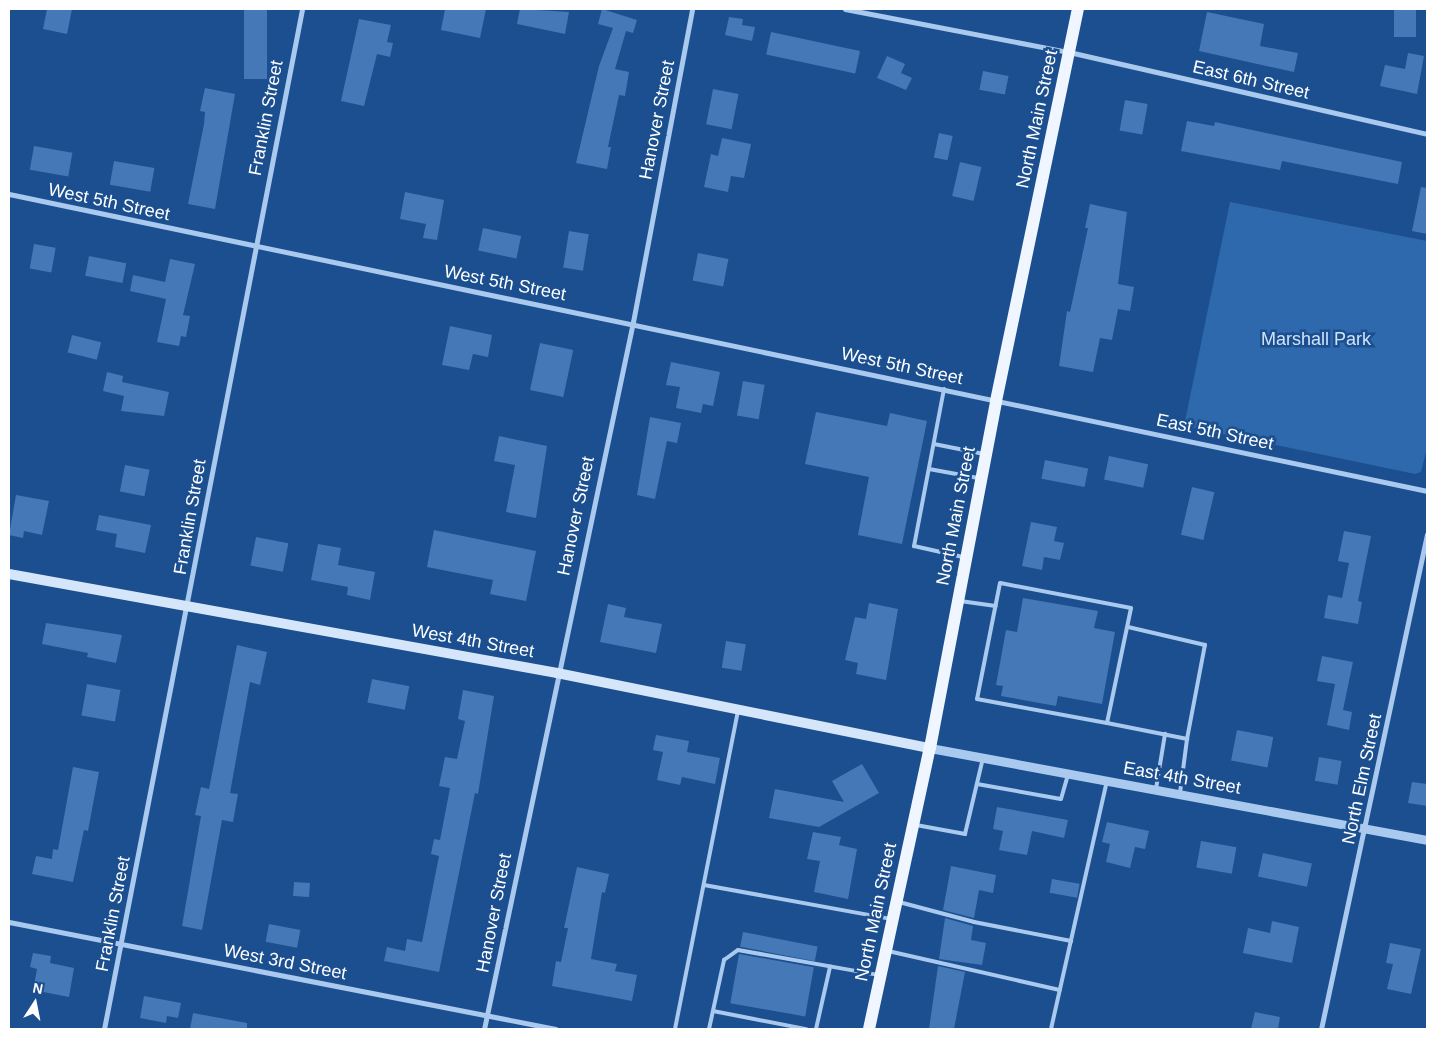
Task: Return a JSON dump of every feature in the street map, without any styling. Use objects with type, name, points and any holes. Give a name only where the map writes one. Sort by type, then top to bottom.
[{"type":"main road","name":"North Main Street","points":[[869,1029],[930,748],[996,401],[1078,9]]},
{"type":"main road","name":"West 4th Street","points":[[9,574],[557,672],[930,748]]},
{"type":"street","name":"Franklin Street","points":[[104,1029],[188,607],[254,247],[302,9]]},
{"type":"street","name":"Hanover Street","points":[[484,1029],[557,672],[632,322],[692,9]]},
{"type":"street","name":"East 6th Street","points":[[846,9],[1069,52],[1427,134]]},
{"type":"street","name":"West 5th Street","points":[[9,194],[254,247],[632,322],[996,401]]},
{"type":"street","name":"East 5th Street","points":[[996,401],[1427,491]]},
{"type":"street","name":"North Elm Street","points":[[1321,1029],[1366,828],[1427,534]]},
{"type":"street","name":"East 4th Street","points":[[930,748],[1427,840]]},
{"type":"street","name":"West 3rd Street","points":[[9,922],[121,946],[556,1029]]},
{"type":"lane","points":[[944,389],[914,546],[966,558]]},
{"type":"lane","points":[[934,444],[986,454]]},
{"type":"lane","points":[[929,469],[981,478]]},
{"type":"lane","points":[[1107,724],[1132,608],[1000,583],[977,699],[1107,724],[1164,734],[1188,739]]},
{"type":"lane","points":[[958,601],[996,606]]},
{"type":"lane","points":[[1128,627],[1205,644],[1180,794]]},
{"type":"lane","points":[[675,1029],[738,709]]},
{"type":"lane","points":[[1156,790],[1164,734]]},
{"type":"lane","points":[[913,825],[965,834],[983,758]]},
{"type":"lane","points":[[977,784],[1061,799],[1068,774]]},
{"type":"lane","points":[[1051,1029],[1107,781]]},
{"type":"lane","points":[[704,885],[893,919]]},
{"type":"lane","points":[[896,902],[974,922],[1071,941]]},
{"type":"lane","points":[[709,1029],[724,960],[738,950],[880,976]]},
{"type":"lane","points":[[886,950],[1060,990]]},
{"type":"lane","points":[[816,1029],[830,967]]},
{"type":"lane","points":[[713,1010],[806,1029]]},
{"type":"green space","name":"Marshall Park","points":[[1230,202],[1427,241],[1427,448],[1421,472],[1415,474],[1184,426]]},
{"type":"building","points":[[47,9],[72,9],[67,34],[43,29]]},
{"type":"building","points":[[244,9],[267,9],[267,79],[244,79]]},
{"type":"building","points":[[445,9],[486,9],[480,38],[441,30]]},
{"type":"building","points":[[520,9],[569,12],[565,34],[517,24]]},
{"type":"building","points":[[602,9],[637,20],[633,33],[626,31],[615,69],[629,72],[625,96],[619,95],[608,147],[611,147],[607,169],[576,163],[599,66],[613,28],[598,24]]},
{"type":"building","points":[[1394,9],[1416,9],[1416,37],[1394,37]]},
{"type":"building","points":[[1207,12],[1264,24],[1260,46],[1298,53],[1294,72],[1199,51]]},
{"type":"building","points":[[729,17],[743,19],[742,25],[755,27],[752,41],[725,35]]},
{"type":"building","points":[[359,19],[391,25],[387,42],[393,43],[390,57],[377,54],[364,106],[341,101]]},
{"type":"building","points":[[771,32],[860,51],[855,73],[766,54]]},
{"type":"building","points":[[1408,53],[1424,56],[1417,94],[1380,86],[1385,65],[1405,69]]},
{"type":"building","points":[[887,56],[905,64],[901,73],[912,78],[906,90],[877,78]]},
{"type":"building","points":[[983,71],[1009,76],[1005,95],[979,90]]},
{"type":"building","points":[[205,88],[235,94],[215,209],[188,204],[204,124],[205,112],[200,111]]},
{"type":"building","points":[[713,89],[739,94],[732,129],[706,124]]},
{"type":"building","points":[[1125,100],[1148,104],[1142,135],[1120,131]]},
{"type":"building","points":[[1187,121],[1214,126],[1215,122],[1402,162],[1398,184],[1282,161],[1280,170],[1181,151]]},
{"type":"building","points":[[939,133],[953,136],[947,160],[934,157]]},
{"type":"building","points":[[722,138],[751,144],[744,178],[731,176],[728,192],[704,187],[711,154],[718,156]]},
{"type":"building","points":[[34,146],[72,153],[68,176],[30,170]]},
{"type":"building","points":[[114,161],[154,168],[150,192],[110,185]]},
{"type":"building","points":[[960,162],[981,167],[974,201],[952,196]]},
{"type":"building","points":[[1421,187],[1427,188],[1427,234],[1412,231]]},
{"type":"building","points":[[405,192],[444,200],[437,240],[423,238],[426,224],[400,219]]},
{"type":"building","points":[[1090,204],[1127,212],[1118,284],[1134,287],[1130,311],[1118,309],[1112,340],[1100,338],[1093,372],[1059,366],[1067,311],[1070,312],[1088,228],[1085,228]]},
{"type":"building","points":[[483,228],[521,236],[516,259],[478,250]]},
{"type":"building","points":[[569,231],[589,234],[583,271],[563,268]]},
{"type":"building","points":[[34,244],[56,248],[51,272],[30,269]]},
{"type":"building","points":[[698,253],[728,259],[723,286],[693,280]]},
{"type":"building","points":[[89,256],[126,263],[122,283],[85,276]]},
{"type":"building","points":[[170,259],[195,264],[183,315],[190,316],[186,337],[181,336],[179,346],[157,342],[166,299],[130,291],[133,275],[165,282]]},
{"type":"building","points":[[450,326],[492,335],[488,357],[473,354],[469,370],[442,365]]},
{"type":"building","points":[[72,335],[101,342],[97,360],[68,352]]},
{"type":"building","points":[[540,343],[573,350],[563,397],[530,390]]},
{"type":"building","points":[[671,362],[720,372],[713,406],[703,404],[701,413],[676,408],[680,387],[666,385]]},
{"type":"building","points":[[107,372],[123,376],[122,382],[169,392],[164,416],[121,411],[124,396],[103,391]]},
{"type":"building","points":[[743,381],[765,385],[759,419],[737,415]]},
{"type":"building","points":[[816,412],[887,426],[890,413],[927,421],[902,544],[858,535],[869,477],[805,464]]},
{"type":"building","points":[[650,417],[681,423],[677,443],[667,441],[655,499],[637,495]]},
{"type":"building","points":[[499,436],[547,446],[536,518],[506,512],[515,465],[494,461]]},
{"type":"building","points":[[1109,456],[1148,464],[1143,488],[1104,479]]},
{"type":"building","points":[[1045,460],[1088,468],[1085,487],[1041,479]]},
{"type":"building","points":[[125,465],[150,470],[144,496],[120,492]]},
{"type":"building","points":[[1192,487],[1214,492],[1203,540],[1181,535]]},
{"type":"building","points":[[16,495],[49,501],[42,535],[24,531],[23,538],[9,535]]},
{"type":"building","points":[[99,515],[151,525],[145,553],[115,547],[117,534],[96,530]]},
{"type":"building","points":[[1031,522],[1057,527],[1054,541],[1064,543],[1060,560],[1044,557],[1042,570],[1022,566]]},
{"type":"building","points":[[434,530],[536,551],[526,601],[490,594],[493,580],[427,567]]},
{"type":"building","points":[[1344,531],[1371,536],[1358,601],[1362,602],[1358,624],[1324,618],[1328,595],[1342,598],[1349,563],[1338,561]]},
{"type":"building","points":[[256,537],[288,543],[283,572],[250,565]]},
{"type":"building","points":[[318,544],[341,548],[338,565],[375,572],[370,600],[347,595],[348,587],[311,580]]},
{"type":"building","points":[[1023,598],[1098,611],[1094,628],[1115,632],[1102,704],[1058,696],[1056,706],[1001,696],[1003,686],[996,685],[1006,630],[1017,632]]},
{"type":"building","points":[[869,603],[898,609],[886,680],[856,674],[858,663],[845,660],[855,617],[866,619]]},
{"type":"building","points":[[608,604],[626,608],[624,617],[662,624],[656,653],[600,642]]},
{"type":"building","points":[[46,623],[122,635],[116,663],[87,657],[88,653],[42,644]]},
{"type":"building","points":[[726,641],[746,644],[742,671],[722,668]]},
{"type":"building","points":[[237,645],[267,652],[260,685],[250,682],[230,793],[238,794],[233,822],[222,820],[202,930],[182,926],[201,816],[195,815],[201,787],[209,789]]},
{"type":"building","points":[[1322,656],[1353,662],[1343,710],[1352,712],[1349,730],[1327,725],[1335,684],[1317,681]]},
{"type":"building","points":[[372,679],[409,686],[405,710],[367,703]]},
{"type":"building","points":[[87,684],[120,690],[115,721],[81,716]]},
{"type":"building","points":[[463,690],[494,696],[478,794],[475,793],[439,972],[384,961],[387,947],[405,951],[407,939],[422,942],[439,856],[431,854],[434,839],[440,840],[450,788],[439,786],[445,757],[457,759],[465,721],[458,719]]},
{"type":"building","points":[[1237,730],[1273,737],[1267,767],[1231,760]]},
{"type":"building","points":[[656,735],[689,741],[687,752],[720,758],[715,784],[682,777],[680,785],[657,780],[663,752],[653,750]]},
{"type":"building","points":[[1319,757],[1342,761],[1337,785],[1315,781]]},
{"type":"building","points":[[862,764],[879,793],[819,827],[769,818],[775,789],[844,802],[832,781]]},
{"type":"building","points":[[73,767],[99,772],[88,831],[84,830],[73,882],[32,874],[36,856],[52,859],[53,849],[58,850]]},
{"type":"building","points":[[1412,782],[1427,784],[1427,806],[1408,803]]},
{"type":"building","points":[[997,807],[1068,820],[1064,838],[1032,831],[1027,855],[999,850],[1003,831],[993,829]]},
{"type":"building","points":[[1107,822],[1149,831],[1145,849],[1135,847],[1130,868],[1106,862],[1110,844],[1102,842]]},
{"type":"building","points":[[813,832],[841,837],[839,845],[857,849],[848,899],[814,892],[820,861],[807,859]]},
{"type":"building","points":[[1201,841],[1236,847],[1232,874],[1196,868]]},
{"type":"building","points":[[1263,853],[1312,863],[1307,887],[1258,876]]},
{"type":"building","points":[[951,866],[996,875],[993,893],[979,890],[974,918],[943,910]]},
{"type":"building","points":[[577,867],[609,874],[605,893],[602,892],[591,959],[617,964],[615,971],[637,975],[632,1001],[552,986],[556,961],[561,962],[568,928],[564,928]]},
{"type":"building","points":[[1052,879],[1080,884],[1077,898],[1050,893]]},
{"type":"building","points":[[294,882],[310,883],[309,897],[293,896]]},
{"type":"building","points":[[945,918],[973,926],[971,940],[986,943],[982,965],[939,959]]},
{"type":"building","points":[[1272,921],[1299,927],[1292,963],[1243,953],[1248,928],[1270,933]]},
{"type":"building","points":[[269,924],[300,930],[297,948],[266,942]]},
{"type":"building","points":[[743,932],[818,947],[815,961],[740,947]]},
{"type":"building","points":[[1390,943],[1421,949],[1411,994],[1387,989],[1393,964],[1386,963]]},
{"type":"building","points":[[33,953],[51,956],[50,963],[74,968],[69,997],[33,990],[37,969],[30,967]]},
{"type":"building","points":[[739,954],[814,967],[805,1016],[730,1003]]},
{"type":"building","points":[[938,966],[965,972],[954,1029],[929,1029]]},
{"type":"building","points":[[144,996],[181,1003],[178,1018],[167,1016],[166,1023],[140,1018]]},
{"type":"building","points":[[1255,1012],[1280,1017],[1278,1029],[1251,1029]]},
{"type":"building","points":[[193,1013],[247,1023],[247,1029],[190,1029]]}]
